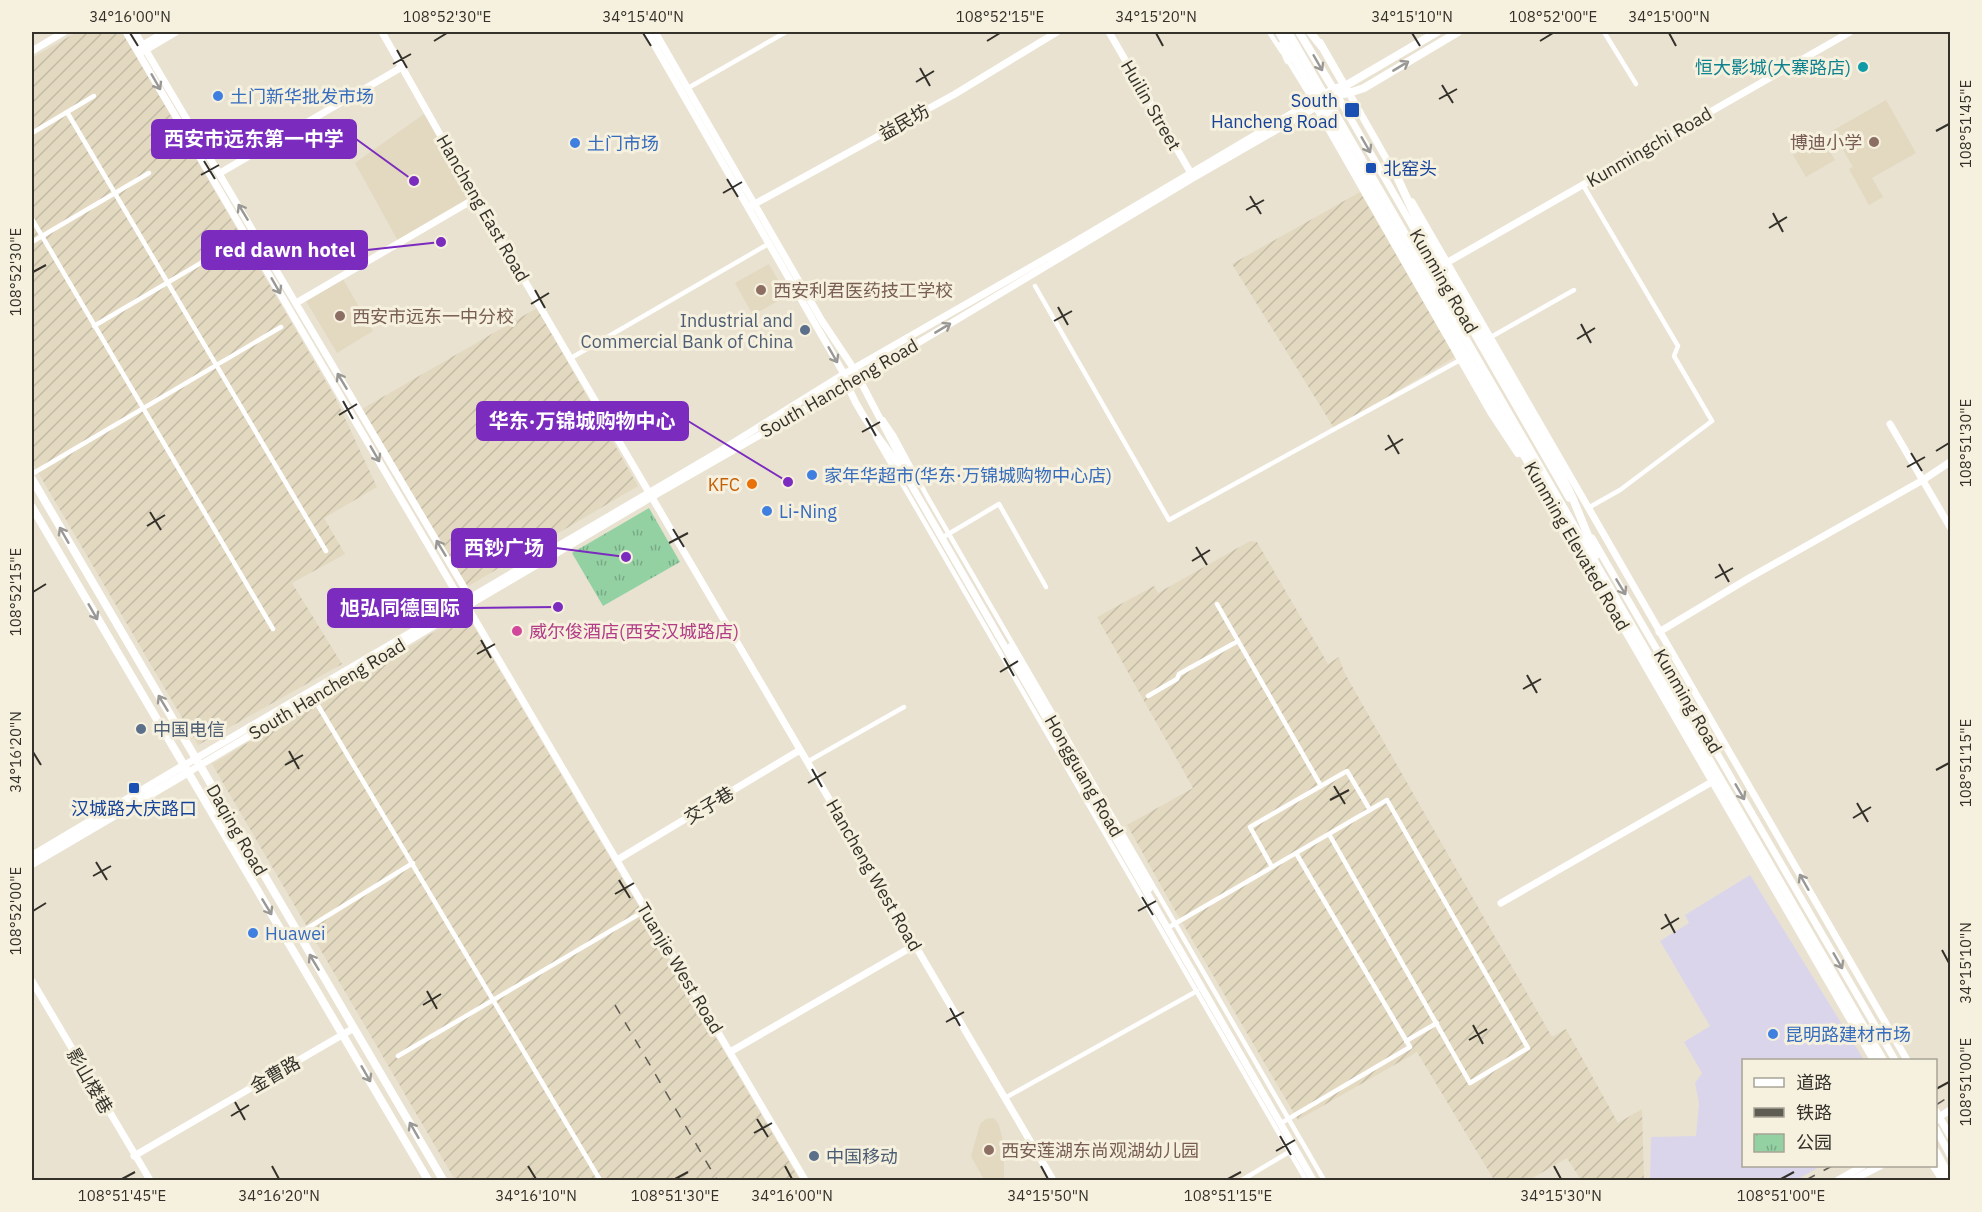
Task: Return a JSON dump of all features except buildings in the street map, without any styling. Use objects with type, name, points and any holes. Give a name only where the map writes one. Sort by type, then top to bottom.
[{"type":"highway","name":"Kunming Elevated Road","points":[[1288,32],[1882,1059]]},
{"type":"highway","points":[[1312,32],[1322,47]]},
{"type":"highway","points":[[1277,33],[1288,60]]},
{"type":"highway","name":"Kunming Elevated Road","points":[[1277,33],[1873,1059]]},
{"type":"highway","points":[[1314,104],[1496,420],[1538,480]]},
{"type":"highway","points":[[1398,179],[1422,231],[1557,466],[1607,583]]},
{"type":"highway","points":[[1937,1155],[1950,1178]]},
{"type":"highway","points":[[1935,1167],[1943,1180]]},
{"type":"main road","points":[[32,51],[64,32]]},
{"type":"main road","name":"Tuanjie West Road","points":[[126,32],[141,49],[220,173],[465,589],[465,603]]},
{"type":"main road","name":"Tuanjie West Road","points":[[135,32],[141,49],[457,594],[465,603],[805,1180]]},
{"type":"main road","points":[[141,49],[165,32]]},
{"type":"main road","points":[[141,49],[176,32]]},
{"type":"main road","name":"Hancheng East Road","points":[[384,32],[476,198],[658,508]]},
{"type":"main road","points":[[647,32],[752,206]]},
{"type":"main road","points":[[655,32],[752,206]]},
{"type":"main road","name":"益民坊","points":[[752,206],[955,94],[1057,32]]},
{"type":"main road","name":"Huilin Street","points":[[1109,32],[1192,175]]},
{"type":"main road","name":"Kunming Road","points":[[1299,32],[1894,1059]]},
{"type":"main road","points":[[1347,90],[1437,32]]},
{"type":"main road","points":[[1335,92],[1364,88],[1458,32]]},
{"type":"main road","name":"Kunmingchi Road","points":[[1448,262],[1851,32]]},
{"type":"main road","name":"Kunming Road","points":[[1322,47],[1905,1059]]},
{"type":"main road","points":[[220,173],[402,67]]},
{"type":"main road","name":"South Hancheng Road","points":[[651,495],[844,374],[1335,92]]},
{"type":"main road","name":"South Hancheng Road","points":[[185,770],[651,495],[847,386],[1192,175]]},
{"type":"main road","points":[[296,303],[476,198]]},
{"type":"main road","name":"Hongguang Road","points":[[752,206],[770,243],[844,374],[847,386],[905,474],[1315,1180]]},
{"type":"main road","name":"Hongguang Road","points":[[752,206],[854,369],[889,437],[1286,1120],[1315,1180]]},
{"type":"main road","points":[[1890,424],[1950,527]]},
{"type":"main road","points":[[1659,632],[1749,578],[1923,480],[1950,462]]},
{"type":"main road","name":"Daqing Road","points":[[32,479],[443,1180]]},
{"type":"main road","name":"Daqing Road","points":[[32,507],[428,1180]]},
{"type":"main road","name":"Hancheng West Road","points":[[658,508],[1053,1180]]},
{"type":"main road","name":"交子巷","points":[[617,860],[800,750]]},
{"type":"main road","points":[[1501,903],[1738,767]]},
{"type":"main road","points":[[32,855],[185,770]]},
{"type":"main road","points":[[32,864],[185,770]]},
{"type":"main road","points":[[730,1052],[915,945]]},
{"type":"main road","name":"影山楼巷","points":[[32,981],[150,1180]]},
{"type":"main road","name":"金曹路","points":[[134,1155],[354,1028]]},
{"type":"main road","points":[[1950,1110],[1937,1116],[1948,1126],[1950,1136]]},
{"type":"main road","points":[[1937,1133],[1950,1155]]},
{"type":"main road","points":[[1838,1180],[1861,1167]]},
{"type":"main road","points":[[1852,1180],[1878,1167]]},
{"type":"street","points":[[688,88],[786,32]]},
{"type":"street","points":[[1269,32],[1314,104]]},
{"type":"street","points":[[1604,32],[1636,84]]},
{"type":"street","points":[[32,133],[94,96]]},
{"type":"street","points":[[67,112],[326,551]]},
{"type":"street","points":[[32,242],[149,173]]},
{"type":"street","points":[[1583,185],[1678,346],[1674,357],[1712,421],[1620,490],[1588,508]]},
{"type":"street","points":[[32,219],[273,629]]},
{"type":"street","points":[[571,358],[770,243]]},
{"type":"street","points":[[94,326],[233,244]]},
{"type":"street","points":[[1035,286],[1169,520],[1462,358],[1480,343]]},
{"type":"street","points":[[1491,337],[1574,290]]},
{"type":"street","points":[[32,474],[281,327]]},
{"type":"street","points":[[866,418],[880,446],[1306,1180]]},
{"type":"street","points":[[947,534],[999,504],[1047,587]]},
{"type":"street","points":[[1217,604],[1321,786]]},
{"type":"street","points":[[1148,696],[1177,679],[1179,674],[1238,641]]},
{"type":"street","points":[[311,695],[600,1180]]},
{"type":"street","points":[[807,762],[904,707]]},
{"type":"street","points":[[1272,867],[1250,827],[1347,771],[1370,810]]},
{"type":"street","points":[[1173,925],[1387,800],[1528,1048],[1470,1083],[1329,834]]},
{"type":"street","points":[[1296,853],[1410,1047],[1286,1120],[1323,1180]]},
{"type":"street","points":[[298,934],[413,863]]},
{"type":"street","points":[[398,1056],[646,910]]},
{"type":"street","points":[[1005,1098],[1197,991]]},
{"type":"street","points":[[1406,1041],[1437,1023]]},
{"type":"street","points":[[1242,1180],[1289,1152]]},
{"type":"shaded area","points":[[77,32],[122,32],[335,397],[377,487],[324,518],[345,554],[292,583],[342,664],[198,745],[32,462],[32,58]]},
{"type":"shaded area","name":"博迪小学","points":[[1886,100],[1916,153],[1872,178],[1883,197],[1869,205],[1849,169],[1853,167],[1832,131]]},
{"type":"shaded area","points":[[424,114],[473,198],[398,241],[355,163]]},
{"type":"shaded area","points":[[1822,138],[1835,160],[1806,177],[1793,155]]},
{"type":"shaded area","points":[[1360,192],[1455,357],[1334,428],[1232,264]]},
{"type":"shaded area","name":"西安利君医药技工学校","points":[[769,264],[787,296],[753,315],[735,283]]},
{"type":"shaded area","name":"西安市远东一中分校","points":[[343,279],[373,331],[337,353],[306,301]]},
{"type":"shaded area","points":[[537,308],[638,486],[467,587],[362,409]]},
{"type":"shaded area","points":[[1250,541],[1257,542],[1328,664],[1339,657],[1344,672],[1552,1037],[1566,1029],[1618,1123],[1642,1109],[1644,1180],[1581,1180],[1567,1158],[1529,1180],[1494,1180],[1417,1052],[1298,1120],[1127,825],[1193,788],[1097,617],[1154,586],[1158,593]]},
{"type":"shaded area","points":[[466,613],[800,1180],[455,1180],[212,764]]},
{"type":"shaded area","name":"昆明路建材市场","points":[[1750,875],[1863,1059],[1742,1059],[1742,1167],[1819,1167],[1796,1180],[1650,1180],[1651,1137],[1696,1136],[1699,1103],[1695,1083],[1702,1073],[1684,1042],[1710,1026],[1660,941],[1689,923],[1685,915]]},
{"type":"shaded area","name":"西安莲湖东尚观湖幼儿园","points":[[994,1118],[999,1125],[1004,1145],[1004,1180],[984,1180],[971,1156],[980,1124],[986,1119]]},
{"type":"green space","points":[[649,508],[680,562],[603,606],[572,553]]},
{"type":"railway","points":[[615,1005],[717,1180]]},
{"type":"railway","points":[[1937,1104],[1950,1096]]},
{"type":"railway","points":[[1806,1180],[1830,1167]]},
{"type":"place","name":"恒大影城(大寨路店)","points":[[1863,67]]},
{"type":"place","name":"土门新华批发市场","points":[[218,96]]},
{"type":"place","name":"South Hancheng Road","points":[[1352,110]]},
{"type":"place","name":"博迪小学","points":[[1874,142]]},
{"type":"place","name":"土门市场","points":[[575,143]]},
{"type":"place","name":"北窑头","points":[[1371,168]]},
{"type":"place","name":"西安市远东第一中学","points":[[414,181]]},
{"type":"place","name":"red dawn hotel","points":[[441,242]]},
{"type":"place","name":"西安利君医药技工学校","points":[[761,290]]},
{"type":"place","name":"西安市远东一中分校","points":[[340,316]]},
{"type":"place","name":"Industrial and Commercial Bank of China","points":[[805,330]]},
{"type":"place","name":"家年华超市(华东·万锦城购物中心店)","points":[[812,475]]},
{"type":"place","name":"华东·万锦城购物中心","points":[[788,482]]},
{"type":"place","name":"KFC","points":[[752,484]]},
{"type":"place","name":"Li-Ning","points":[[767,511]]},
{"type":"place","name":"西钞广场","points":[[626,557]]},
{"type":"place","name":"旭弘同德国际","points":[[558,607]]},
{"type":"place","name":"威尔俊酒店(西安汉城路店)","points":[[517,631]]},
{"type":"place","name":"中国电信","points":[[141,729]]},
{"type":"place","name":"汉城路大庆路口","points":[[134,788]]},
{"type":"place","name":"Huawei","points":[[253,933]]},
{"type":"place","name":"昆明路建材市场","points":[[1773,1034]]},
{"type":"place","name":"西安莲湖东尚观湖幼儿园","points":[[989,1150]]},
{"type":"place","name":"中国移动","points":[[814,1156]]}]
